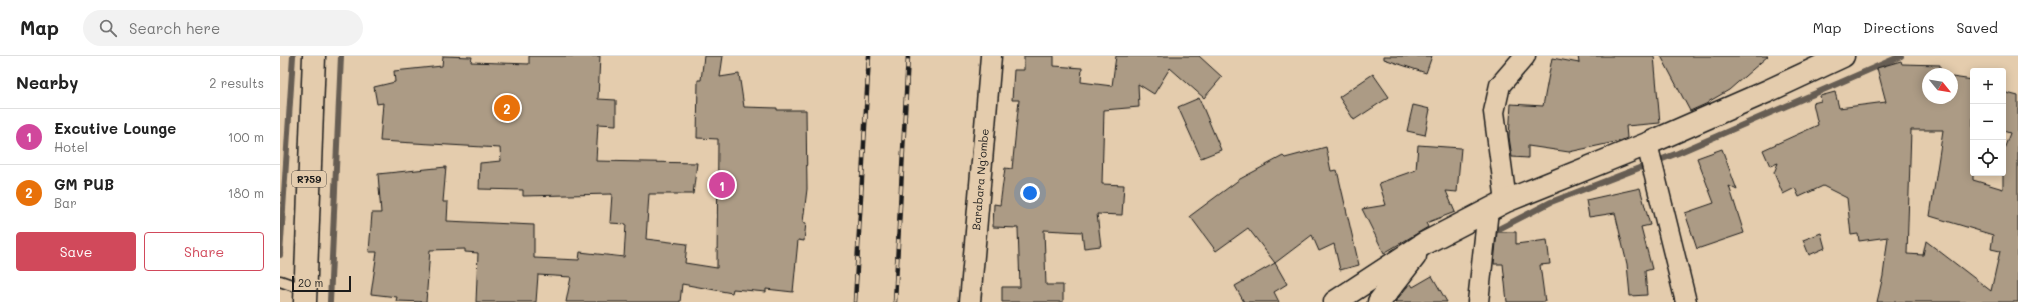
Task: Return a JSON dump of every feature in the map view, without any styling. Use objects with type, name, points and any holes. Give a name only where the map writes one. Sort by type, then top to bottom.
[{"type":"main road","name":"R759","points":[[306,296],[314,56]]},
{"type":"main road","points":[[1335,302],[1425,243],[1497,205],[1647,144],[1768,92],[1843,56]]},
{"type":"main road","points":[[1379,302],[1425,243]]},
{"type":"street","name":"Barabara Ng'ombe","points":[[970,302],[991,56]]},
{"type":"street","points":[[1478,302],[1497,205],[1494,112],[1500,85],[1524,56]]},
{"type":"street","points":[[1647,144],[1686,302]]},
{"type":"lane","points":[[280,281],[306,296]]},
{"type":"building","points":[[443,56],[472,57],[471,62],[529,64],[529,56],[600,56],[598,99],[616,100],[616,125],[598,124],[596,161],[697,163],[693,194],[649,194],[646,239],[687,244],[685,263],[717,268],[718,139],[697,138],[698,80],[701,80],[704,56],[723,56],[720,77],[739,74],[744,107],[777,108],[777,110],[806,110],[807,189],[803,222],[806,223],[804,241],[798,240],[793,292],[766,289],[766,292],[733,289],[732,293],[682,284],[680,302],[566,302],[571,277],[538,275],[536,302],[476,302],[478,253],[465,252],[465,249],[430,250],[426,302],[396,301],[397,297],[371,294],[377,252],[369,252],[372,213],[381,213],[378,174],[446,167],[443,202],[448,202],[447,221],[534,225],[534,258],[579,260],[580,252],[624,257],[626,224],[610,223],[612,194],[523,196],[523,190],[479,189],[480,163],[501,161],[500,148],[380,141],[383,103],[377,104],[374,87],[395,82],[394,71],[442,66]]},
{"type":"building","points":[[1024,56],[1054,56],[1054,66],[1082,68],[1081,82],[1112,86],[1116,56],[1199,56],[1222,77],[1204,98],[1170,68],[1154,94],[1138,84],[1139,107],[1104,110],[1102,184],[1124,185],[1122,215],[1097,214],[1101,246],[1084,248],[1082,232],[1044,230],[1046,285],[1063,285],[1063,302],[1002,302],[1002,287],[1020,287],[1018,228],[993,227],[994,204],[1000,205],[1005,168],[1012,169],[1019,100],[1012,100],[1014,70],[1024,70]]},
{"type":"building","points":[[1384,56],[1432,56],[1426,73],[1384,59]]},
{"type":"building","points":[[1578,56],[1654,56],[1660,123],[1626,126],[1627,138],[1620,141],[1569,152],[1528,146],[1528,158],[1512,157],[1509,137],[1511,104],[1543,106],[1552,58],[1579,63]]},
{"type":"building","points":[[1661,56],[1768,56],[1729,90],[1708,103],[1690,111]]},
{"type":"building","points":[[1901,61],[1902,64],[1940,65],[1940,68],[1922,68],[1922,104],[1958,104],[1958,78],[1970,80],[1970,176],[1973,176],[1973,180],[2003,189],[2003,176],[2006,176],[2006,144],[2010,133],[2006,132],[2006,93],[2018,96],[2018,302],[1877,302],[1883,276],[1888,237],[1859,241],[1858,234],[1851,235],[1847,198],[1823,186],[1799,197],[1795,188],[1783,194],[1774,173],[1778,163],[1770,166],[1763,150],[1818,125],[1813,103],[1821,101],[1820,96],[1835,92],[1839,108],[1886,102],[1877,68]],"holes":[[[1911,130],[1943,130],[1930,216],[1993,235],[1991,249],[2000,251],[1991,291],[1926,241],[1923,255],[1907,254]]]},
{"type":"building","points":[[1373,74],[1389,97],[1354,120],[1339,97]]},
{"type":"building","points":[[1199,98],[1221,150],[1201,158],[1178,107]]},
{"type":"building","points":[[1413,105],[1430,109],[1425,135],[1407,131]]},
{"type":"building","points":[[1418,145],[1461,148],[1457,192],[1446,191],[1455,212],[1426,223],[1428,227],[1384,253],[1362,209],[1386,205],[1379,183],[1416,170]]},
{"type":"building","points":[[1326,147],[1331,171],[1337,170],[1359,265],[1340,270],[1334,244],[1319,251],[1312,235],[1275,263],[1248,228],[1216,251],[1190,216],[1240,179],[1283,156],[1285,158]]},
{"type":"building","points":[[1722,149],[1737,190],[1729,186],[1744,233],[1697,249],[1685,213],[1714,203],[1697,158]]},
{"type":"building","points":[[1640,188],[1650,225],[1641,227],[1652,269],[1645,271],[1647,295],[1630,296],[1627,264],[1615,213],[1589,217],[1586,200]]},
{"type":"building","points":[[1497,232],[1516,232],[1516,244],[1547,240],[1550,264],[1540,265],[1545,302],[1507,302],[1503,264],[1494,264]]},
{"type":"building","points":[[1821,233],[1825,248],[1809,255],[1803,240]]},
{"type":"building","points":[[1275,263],[1287,284],[1274,292],[1279,302],[1244,302],[1235,286]]},
{"type":"building","points":[[1432,276],[1447,302],[1395,302],[1411,284],[1413,287]]},
{"type":"waterway","points":[[280,255],[293,56]]},
{"type":"waterway","points":[[330,302],[341,56]]},
{"type":"waterway","points":[[1489,234],[1551,202],[1678,153],[1901,56]]},
{"type":"railway","points":[[855,302],[869,56]]},
{"type":"railway","points":[[895,302],[908,56]]},
{"type":"place","name":"GM PUB","points":[[507,108]]},
{"type":"place","name":"Excutive Lounge","points":[[722,185]]}]
